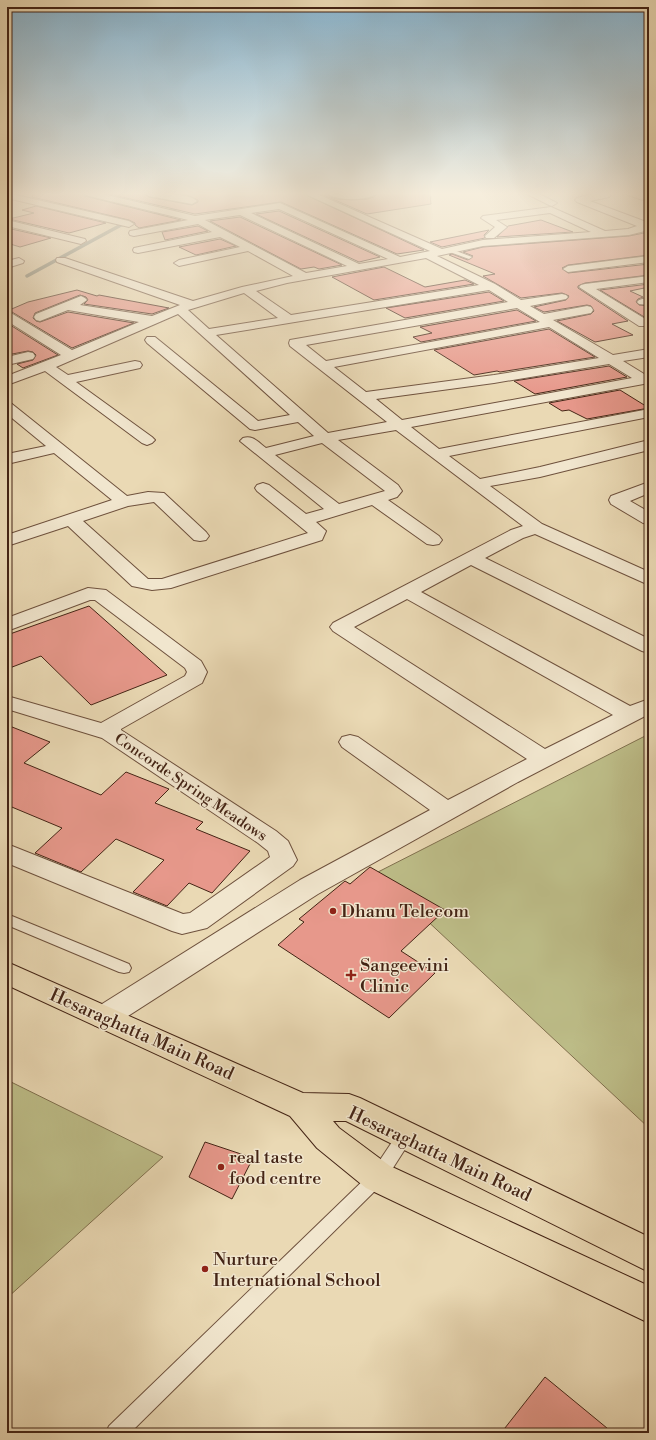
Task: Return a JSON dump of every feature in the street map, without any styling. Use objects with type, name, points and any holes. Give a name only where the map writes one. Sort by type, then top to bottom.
[{"type":"main road","name":"Hesaraghatta Main Road","points":[[7,973],[301,1106],[349,1108],[649,1255]]},
{"type":"main road","points":[[301,1106],[328,1138],[378,1177],[649,1305]]},
{"type":"street","points":[[7,265],[19,261],[16,260]]},
{"type":"street","points":[[62,260],[186,307],[207,333],[325,438],[394,491],[391,494],[303,520]]},
{"type":"street","points":[[179,262],[188,260]]},
{"type":"street","points":[[272,260],[304,277]]},
{"type":"street","points":[[343,260],[357,267]]},
{"type":"street","points":[[7,368],[13,378],[46,366],[152,320],[186,307],[246,289],[398,260]]},
{"type":"street","points":[[438,260],[491,286],[547,321],[611,358],[647,382]]},
{"type":"street","points":[[568,269],[639,260]]},
{"type":"street","points":[[646,322],[585,287],[649,279]]},
{"type":"street","points":[[207,333],[491,286]]},
{"type":"street","points":[[246,289],[288,319]]},
{"type":"street","points":[[40,317],[91,295]]},
{"type":"street","points":[[562,297],[295,343],[436,454],[536,528],[649,579]]},
{"type":"street","points":[[67,306],[152,320]]},
{"type":"street","points":[[323,365],[547,321],[587,310]]},
{"type":"street","points":[[7,316],[71,355]]},
{"type":"street","points":[[627,325],[646,322]]},
{"type":"street","points":[[151,340],[255,426],[302,417]]},
{"type":"street","points":[[363,396],[494,379],[611,358],[649,353]]},
{"type":"street","points":[[7,361],[28,356]]},
{"type":"street","points":[[65,380],[135,365]]},
{"type":"street","points":[[46,366],[147,440]]},
{"type":"street","points":[[263,453],[325,438],[398,424],[647,382]]},
{"type":"street","points":[[7,408],[124,502]]},
{"type":"street","points":[[436,454],[649,413]]},
{"type":"street","points":[[7,426],[25,422]]},
{"type":"street","points":[[248,441],[336,510]]},
{"type":"street","points":[[477,484],[540,472],[649,445]]},
{"type":"street","points":[[7,460],[57,448]]},
{"type":"street","points":[[649,487],[617,500],[649,519]]},
{"type":"street","points":[[72,520],[139,582],[149,585],[164,584],[316,536],[317,531],[263,488]]},
{"type":"street","points":[[7,541],[124,502],[148,497],[158,497],[200,536]]},
{"type":"street","points":[[375,499],[433,540]]},
{"type":"street","points":[[536,528],[517,534],[340,628],[544,759]]},
{"type":"street","points":[[471,558],[649,647]]},
{"type":"street","points":[[408,592],[639,710]]},
{"type":"street","name":"Concorde Spring Meadows","points":[[7,625],[88,594],[99,594],[194,665],[197,672],[195,679],[110,726],[110,734],[267,837],[279,847],[284,860],[197,921],[182,924],[7,853]]},
{"type":"street","points":[[7,702],[110,734]]},
{"type":"street","points":[[104,1017],[309,887],[447,811],[639,710]]},
{"type":"street","points":[[350,742],[447,811]]},
{"type":"lane","points":[[7,919],[124,968]]},
{"type":"lane","points":[[116,1433],[378,1177],[406,1135]]},
{"type":"green space","points":[[649,734],[649,1128],[376,873]]},
{"type":"green space","points":[[7,1080],[163,1157],[7,1298]]},
{"type":"building","points":[[284,260],[332,260],[342,265],[319,269],[314,267],[301,269]]},
{"type":"building","points":[[355,260],[367,260],[359,262]]},
{"type":"building","points":[[462,260],[607,260],[568,265],[562,268],[568,273],[649,264],[649,275],[585,283],[578,286],[578,288],[628,321],[612,324],[633,335],[595,342],[557,321],[591,314],[594,311],[591,306],[587,305],[544,312],[534,307],[566,300],[569,296],[562,293],[521,298],[483,276],[495,274]]},
{"type":"building","points":[[384,267],[425,287],[465,280],[474,284],[374,300],[332,277]]},
{"type":"building","points":[[649,284],[649,287],[630,291],[643,297],[638,299],[636,302],[639,305],[649,306],[649,317],[646,318],[600,290]]},
{"type":"building","points":[[77,290],[97,296],[99,295],[169,308],[152,314],[84,304],[88,300],[86,297],[80,295],[35,313],[33,318],[40,322],[68,312],[134,323],[72,348],[12,312],[7,311],[28,302]]},
{"type":"building","points":[[489,292],[504,301],[405,318],[386,308]]},
{"type":"building","points":[[517,310],[536,321],[421,342],[413,337],[432,333],[420,327]]},
{"type":"building","points":[[7,323],[58,355],[23,368],[17,364],[33,360],[36,355],[33,352],[28,351],[7,355]]},
{"type":"building","points":[[549,329],[595,357],[474,375],[434,350]]},
{"type":"building","points":[[609,366],[627,377],[535,394],[514,381]]},
{"type":"building","points":[[620,390],[649,408],[587,419],[569,410],[562,411],[549,403]]},
{"type":"building","points":[[89,606],[167,675],[91,705],[41,656],[7,669],[7,635]]},
{"type":"building","points":[[7,725],[50,742],[24,763],[101,795],[126,772],[169,789],[155,803],[203,822],[196,829],[250,851],[212,893],[189,883],[167,906],[133,892],[164,860],[116,839],[81,872],[35,853],[62,828],[7,805]]},
{"type":"building","points":[[370,867],[445,910],[401,951],[435,973],[389,1018],[278,945],[304,922],[299,919],[345,881],[350,884]]},
{"type":"building","name":"real taste food centre","points":[[205,1142],[253,1158],[232,1199],[189,1177]]},
{"type":"building","points":[[545,1377],[613,1433],[501,1433]]},
{"type":"waterway","points":[[27,276],[56,260]]},
{"type":"place","name":"Dhanu Telecom","points":[[333,911]]},
{"type":"place","name":"Sangeevini Clinic","points":[[351,975]]},
{"type":"place","name":"real taste food centre","points":[[221,1167]]},
{"type":"place","name":"Nurture International School","points":[[205,1269]]}]
